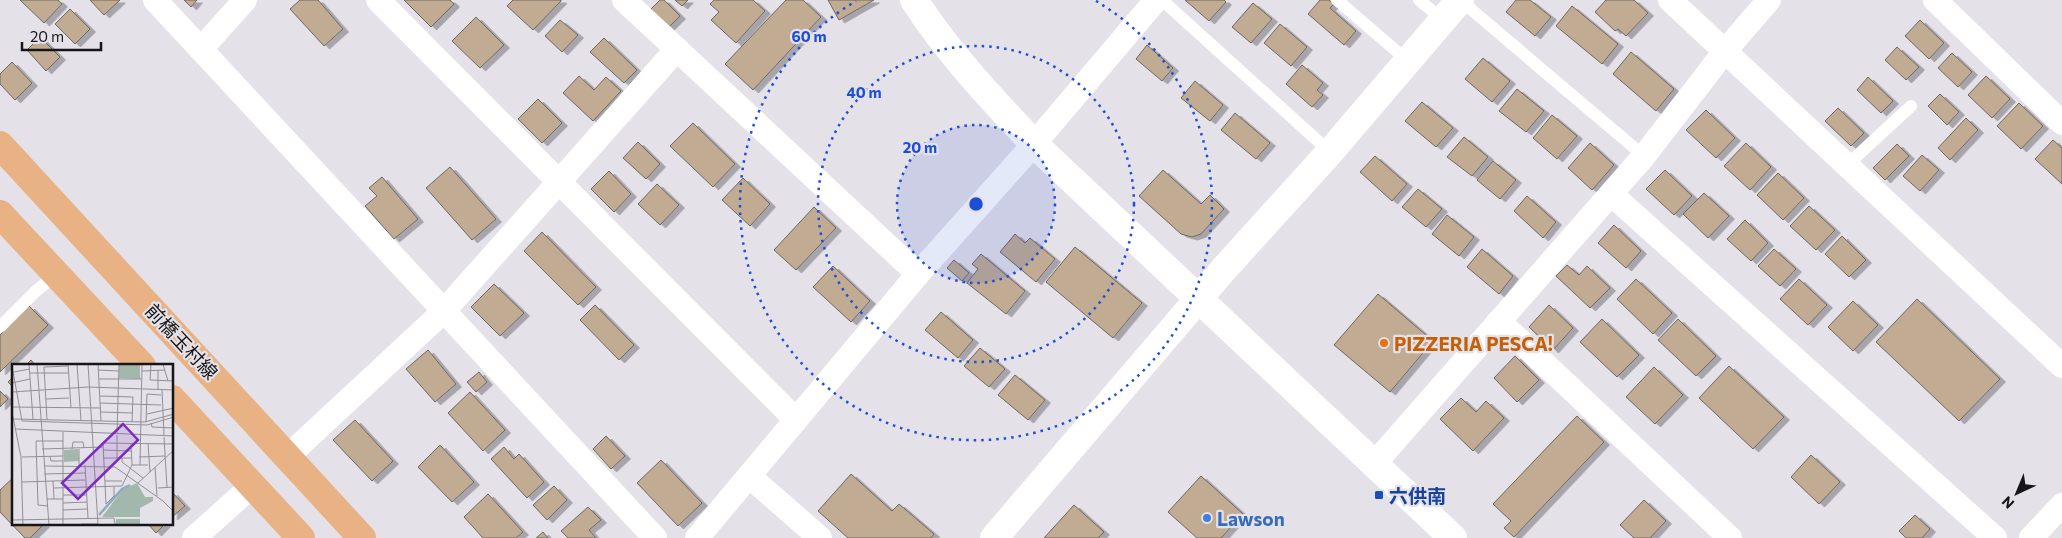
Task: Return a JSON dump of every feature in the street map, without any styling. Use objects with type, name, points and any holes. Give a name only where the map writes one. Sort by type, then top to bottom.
[{"type":"main road","name":"前橋玉村線","points":[[0,145],[362,538]]},
{"type":"main road","points":[[0,214],[140,364]]},
{"type":"main road","points":[[174,401],[301,538]]},
{"type":"street","points":[[155,0],[655,538]]},
{"type":"street","points":[[201,49],[244,0]]},
{"type":"street","points":[[378,0],[796,420]]},
{"type":"street","points":[[624,0],[918,274]]},
{"type":"street","points":[[914,0],[927,21],[972,79],[1034,144],[1200,298],[1453,538]]},
{"type":"street","points":[[697,538],[918,274],[1034,144],[1156,0]]},
{"type":"street","points":[[1670,0],[2062,366]]},
{"type":"street","points":[[1375,463],[1644,156],[1725,51],[1769,0]]},
{"type":"street","points":[[1935,0],[2062,123]]},
{"type":"street","points":[[994,538],[1200,298],[1330,152],[1455,7]]},
{"type":"street","points":[[288,456],[443,312],[677,50]]},
{"type":"street","points":[[1611,194],[1995,538]]},
{"type":"street","points":[[1500,321],[1730,538]]},
{"type":"street","points":[[749,476],[820,538]]},
{"type":"street","points":[[194,538],[252,486]]},
{"type":"street","points":[[2031,538],[2062,505]]},
{"type":"lane","points":[[1162,0],[1330,152]]},
{"type":"lane","points":[[1338,0],[1408,61]]},
{"type":"lane","points":[[1420,0],[1455,7],[1644,156]]},
{"type":"lane","points":[[1846,166],[1911,106]]},
{"type":"lane","points":[[0,327],[36,291],[57,274]]},
{"type":"building","points":[[20,0],[58,0],[62,4],[44,23]]},
{"type":"building","points":[[90,0],[120,0],[104,15]]},
{"type":"building","points":[[184,0],[197,0],[191,7]]},
{"type":"building","points":[[300,0],[318,0],[343,29],[324,46],[290,9]]},
{"type":"building","points":[[404,0],[450,0],[454,4],[431,27]]},
{"type":"building","points":[[513,0],[561,1],[533,30],[507,6]]},
{"type":"building","points":[[660,0],[664,0],[680,16],[669,27],[651,9]]},
{"type":"building","points":[[675,0],[688,0],[682,6]]},
{"type":"building","points":[[714,0],[753,0],[765,11],[736,43],[711,20],[719,12],[710,4]]},
{"type":"building","points":[[786,0],[803,0],[821,17],[753,90],[725,64]]},
{"type":"building","points":[[828,0],[874,0],[839,20]]},
{"type":"building","points":[[1185,0],[1224,0],[1226,2],[1209,21]]},
{"type":"building","points":[[1320,0],[1329,0],[1334,4],[1330,8],[1356,31],[1344,45],[1308,14]]},
{"type":"building","points":[[1516,0],[1530,0],[1551,17],[1535,36],[1506,12]]},
{"type":"building","points":[[1606,0],[1634,0],[1648,13],[1626,36],[1618,29],[1615,31],[1595,12]]},
{"type":"building","points":[[1253,3],[1272,19],[1251,43],[1232,27]]},
{"type":"building","points":[[1572,6],[1618,44],[1602,64],[1556,26]]},
{"type":"building","points":[[70,9],[90,29],[75,44],[55,24]]},
{"type":"building","points":[[476,17],[504,45],[480,68],[452,41]]},
{"type":"building","points":[[560,20],[578,35],[562,52],[545,36]]},
{"type":"building","points":[[1920,20],[1944,43],[1929,59],[1905,36]]},
{"type":"building","points":[[1280,24],[1307,47],[1291,66],[1264,43]]},
{"type":"building","points":[[40,37],[60,57],[46,71],[27,50]]},
{"type":"building","points":[[604,38],[637,70],[624,83],[590,52]]},
{"type":"building","points":[[1147,45],[1173,68],[1162,81],[1136,59]]},
{"type":"building","points":[[1897,47],[1919,67],[1906,80],[1885,60]]},
{"type":"building","points":[[1631,52],[1674,89],[1656,111],[1613,74]]},
{"type":"building","points":[[1952,53],[1972,72],[1958,87],[1938,68]]},
{"type":"building","points":[[1483,58],[1510,81],[1492,102],[1465,79]]},
{"type":"building","points":[[12,62],[32,83],[15,100],[0,84],[0,74]]},
{"type":"building","points":[[1302,65],[1323,83],[1317,90],[1323,95],[1312,107],[1286,84]]},
{"type":"building","points":[[579,76],[594,90],[606,77],[621,91],[593,121],[563,93]]},
{"type":"building","points":[[1986,76],[2010,99],[1992,118],[1968,95]]},
{"type":"building","points":[[1868,77],[1893,101],[1881,113],[1857,90]]},
{"type":"building","points":[[1195,81],[1223,105],[1210,121],[1181,98]]},
{"type":"building","points":[[1517,89],[1544,111],[1526,132],[1499,111]]},
{"type":"building","points":[[1940,94],[1959,112],[1947,125],[1928,106]]},
{"type":"building","points":[[538,99],[562,123],[542,143],[518,119]]},
{"type":"building","points":[[1422,102],[1453,128],[1436,147],[1405,121]]},
{"type":"building","points":[[2019,103],[2043,126],[2021,149],[1997,126]]},
{"type":"building","points":[[1838,108],[1864,133],[1851,146],[1825,121]]},
{"type":"building","points":[[1706,110],[1735,138],[1716,158],[1686,130]]},
{"type":"building","points":[[1235,113],[1270,143],[1256,159],[1221,130]]},
{"type":"building","points":[[1552,115],[1577,136],[1557,159],[1533,138]]},
{"type":"building","points":[[1966,118],[1978,130],[1950,160],[1938,148]]},
{"type":"building","points":[[693,123],[735,164],[713,187],[670,146]]},
{"type":"building","points":[[1464,137],[1488,157],[1472,176],[1447,157]]},
{"type":"building","points":[[2053,140],[2062,148],[2062,184],[2035,159]]},
{"type":"building","points":[[638,142],[660,164],[646,179],[623,158]]},
{"type":"building","points":[[1590,143],[1614,165],[1592,190],[1568,168]]},
{"type":"building","points":[[1746,143],[1771,167],[1750,190],[1724,166]]},
{"type":"building","points":[[1897,144],[1909,156],[1885,180],[1873,168]]},
{"type":"building","points":[[1922,155],[1939,170],[1920,191],[1903,176]]},
{"type":"building","points":[[1375,156],[1407,184],[1392,201],[1360,172]]},
{"type":"building","points":[[1493,161],[1516,180],[1500,199],[1477,180]]},
{"type":"building","points":[[450,167],[496,219],[472,240],[426,188]]},
{"type":"building","points":[[1163,170],[1201,204],[1210,195],[1224,209],[1201,234],[1192,237],[1181,234],[1139,196]]},
{"type":"building","points":[[1665,170],[1692,196],[1674,215],[1646,189]]},
{"type":"building","points":[[609,171],[631,194],[614,212],[591,189]]},
{"type":"building","points":[[1778,173],[1804,198],[1783,220],[1757,195]]},
{"type":"building","points":[[382,177],[418,219],[394,239],[365,206],[377,196],[369,188]]},
{"type":"building","points":[[743,178],[770,204],[750,226],[722,200]]},
{"type":"building","points":[[657,184],[679,205],[660,225],[638,204]]},
{"type":"building","points":[[1418,189],[1442,209],[1426,227],[1402,207]]},
{"type":"building","points":[[1704,193],[1729,216],[1708,238],[1683,214]]},
{"type":"building","points":[[1527,196],[1556,222],[1543,238],[1514,211]]},
{"type":"building","points":[[1809,206],[1835,230],[1816,250],[1790,226]]},
{"type":"building","points":[[814,207],[836,228],[796,270],[774,250]]},
{"type":"building","points":[[1447,215],[1474,237],[1459,256],[1432,234]]},
{"type":"building","points":[[1745,220],[1768,243],[1751,261],[1727,239]]},
{"type":"building","points":[[1614,225],[1641,251],[1626,268],[1598,243]]},
{"type":"building","points":[[542,232],[596,287],[578,305],[524,251]]},
{"type":"building","points":[[1015,234],[1025,243],[1030,238],[1055,259],[1036,282],[1000,252]]},
{"type":"building","points":[[1842,236],[1866,260],[1849,277],[1825,254]]},
{"type":"building","points":[[1075,247],[1142,303],[1113,338],[1046,282]]},
{"type":"building","points":[[1482,249],[1513,276],[1499,294],[1467,267]]},
{"type":"building","points":[[1774,249],[1796,269],[1780,286],[1758,266]]},
{"type":"building","points":[[981,254],[1025,291],[1006,314],[967,283],[978,269],[972,264]]},
{"type":"building","points":[[954,260],[969,273],[962,281],[947,268]]},
{"type":"building","points":[[1567,265],[1579,275],[1587,266],[1610,288],[1590,308],[1556,276]]},
{"type":"building","points":[[833,266],[870,301],[851,322],[813,287]]},
{"type":"building","points":[[1636,279],[1672,313],[1653,334],[1617,299]]},
{"type":"building","points":[[1799,279],[1827,305],[1808,325],[1780,299]]},
{"type":"building","points":[[494,284],[524,313],[500,336],[471,307]]},
{"type":"building","name":"PIZZERIA PESCA!","points":[[1378,294],[1433,341],[1390,392],[1334,345]]},
{"type":"building","points":[[1917,299],[2000,379],[1959,421],[1876,342]]},
{"type":"building","points":[[1853,301],[1878,325],[1853,351],[1828,327]]},
{"type":"building","points":[[595,305],[634,345],[619,360],[580,320]]},
{"type":"building","points":[[1549,305],[1573,328],[1553,350],[1529,327]]},
{"type":"building","points":[[29,306],[48,325],[0,372],[0,335]]},
{"type":"building","points":[[941,312],[973,340],[958,358],[925,330]]},
{"type":"building","points":[[1602,319],[1639,355],[1617,377],[1580,342]]},
{"type":"building","points":[[1678,319],[1716,356],[1696,376],[1658,340]]},
{"type":"building","points":[[980,348],[1005,369],[989,387],[964,366]]},
{"type":"building","points":[[428,350],[456,384],[435,402],[406,369]]},
{"type":"building","points":[[1515,356],[1539,380],[1517,402],[1494,378]]},
{"type":"building","points":[[1729,366],[1784,417],[1753,449],[1699,398]]},
{"type":"building","points":[[1654,367],[1683,395],[1655,424],[1626,397]]},
{"type":"building","points":[[479,372],[487,382],[476,392],[467,382]]},
{"type":"building","points":[[1015,375],[1045,400],[1028,420],[998,395]]},
{"type":"building","points":[[12,378],[12,386],[8,382]]},
{"type":"building","points":[[0,391],[8,399],[0,407]]},
{"type":"building","points":[[470,392],[505,430],[483,451],[448,413]]},
{"type":"building","points":[[1461,398],[1476,412],[1486,401],[1504,418],[1473,451],[1440,419]]},
{"type":"building","points":[[1577,416],[1604,442],[1514,537],[1504,528],[1511,521],[1493,504]]},
{"type":"building","points":[[355,420],[393,461],[372,481],[333,440]]},
{"type":"building","points":[[606,436],[625,456],[611,469],[593,449]]},
{"type":"building","points":[[440,445],[474,482],[452,502],[418,467]]},
{"type":"building","points":[[504,447],[514,459],[519,454],[544,482],[527,498],[491,459]]},
{"type":"building","points":[[1811,455],[1840,482],[1819,504],[1791,477]]},
{"type":"building","points":[[661,460],[702,503],[678,526],[637,483]]},
{"type":"building","points":[[851,474],[892,511],[899,504],[934,534],[931,538],[848,538],[818,511]]},
{"type":"building","points":[[1201,476],[1243,514],[1221,538],[1197,538],[1168,512]]},
{"type":"building","points":[[12,479],[12,524],[0,512],[0,490]]},
{"type":"building","points":[[554,486],[567,500],[547,520],[533,505]]},
{"type":"building","points":[[174,494],[185,506],[174,515]]},
{"type":"building","points":[[488,494],[523,532],[516,538],[483,538],[464,517]]},
{"type":"building","points":[[1644,500],[1666,521],[1650,538],[1634,538],[1620,525]]},
{"type":"building","points":[[1074,505],[1104,532],[1098,538],[1044,538]]},
{"type":"building","points":[[588,507],[601,520],[589,530],[596,538],[568,538],[561,531]]},
{"type":"building","points":[[1915,515],[1930,529],[1922,538],[1906,538],[1899,531]]},
{"type":"building","points":[[13,526],[42,526],[30,538],[25,538]]},
{"type":"building","points":[[150,526],[163,526],[156,533]]},
{"type":"building","points":[[543,532],[548,538],[536,538]]},
{"type":"place","name":"PIZZERIA PESCA!","points":[[1384,343]]},
{"type":"place","name":"六供南","points":[[1379,495]]},
{"type":"place","name":"Lawson","points":[[1207,518]]}]
